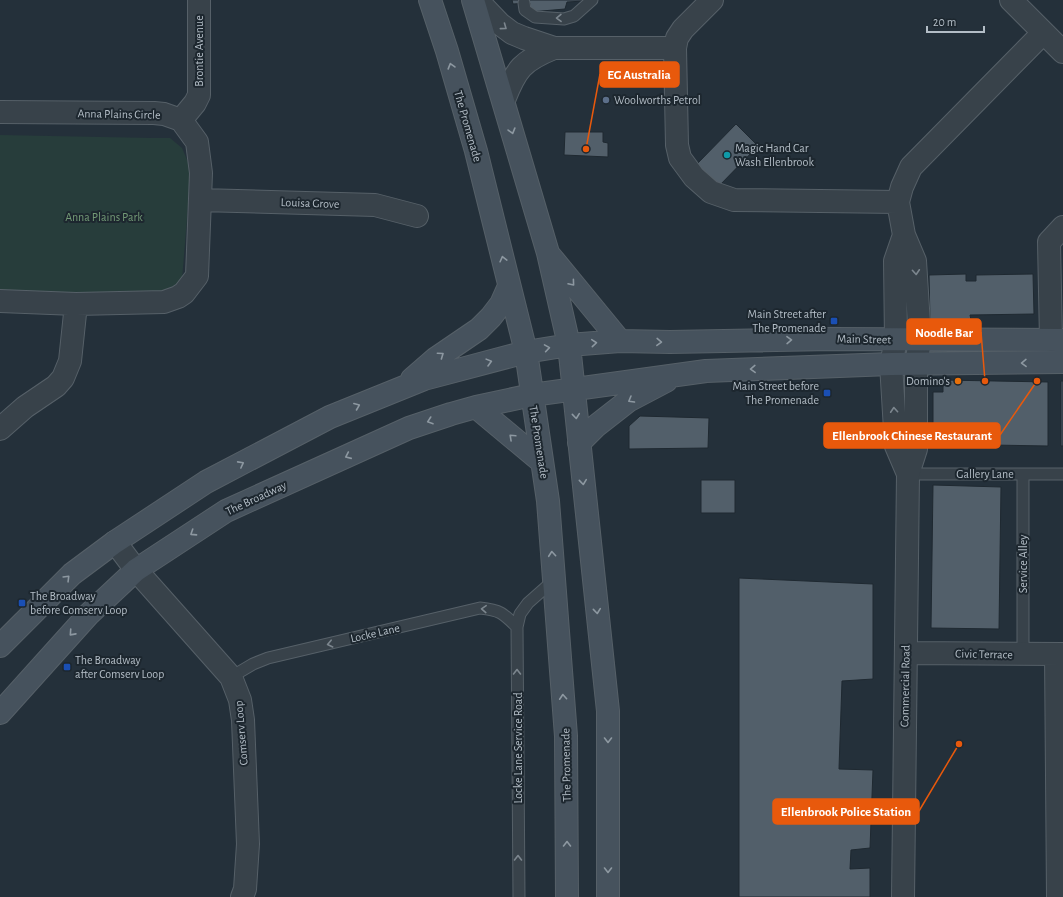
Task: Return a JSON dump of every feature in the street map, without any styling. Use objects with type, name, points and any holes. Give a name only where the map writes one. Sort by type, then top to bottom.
[{"type":"main road","name":"The Promenade","points":[[430,0],[447,51],[476,151],[526,352],[548,501],[566,736],[567,897]]},
{"type":"main road","points":[[473,0],[504,100],[548,253],[569,345],[608,711],[608,897]]},
{"type":"main road","points":[[548,253],[620,340]]},
{"type":"main road","points":[[400,388],[435,359],[478,329],[491,317],[501,304],[509,286]]},
{"type":"main road","name":"Main Street","points":[[569,345],[620,340],[670,342],[832,339],[1057,340]]},
{"type":"main road","points":[[0,646],[72,574],[115,542],[206,482],[330,417],[400,388],[424,379],[526,352],[569,345]]},
{"type":"main road","name":"Main Street","points":[[574,388],[706,371],[891,364],[916,365],[1063,362]]},
{"type":"main road","points":[[579,443],[596,426],[628,401],[678,375]]},
{"type":"main road","name":"The Broadway","points":[[0,713],[89,614],[136,570],[226,511],[409,428],[476,407],[574,388]]},
{"type":"main road","points":[[476,407],[542,462]]},
{"type":"street","name":"Brontie Avenue","points":[[181,120],[195,103],[199,95],[199,0]]},
{"type":"street","points":[[477,0],[500,24],[512,33],[554,48],[675,48]]},
{"type":"street","points":[[712,0],[683,29],[677,38],[675,48],[677,145],[680,158],[694,177],[711,192],[734,200],[898,202],[902,187],[911,167],[1044,33]]},
{"type":"street","points":[[1011,0],[1063,52]]},
{"type":"street","points":[[504,100],[516,72],[535,55],[554,48]]},
{"type":"street","name":"Anna Plains Circle","points":[[0,112],[164,114],[181,120]]},
{"type":"street","points":[[0,301],[76,304],[164,302],[194,295],[198,269],[201,174],[197,142],[181,120]]},
{"type":"street","name":"Louisa Grove","points":[[200,200],[375,205],[417,216]]},
{"type":"street","name":"Commercial Road","points":[[898,202],[904,235],[915,261],[920,340],[916,365],[916,449],[908,474],[903,897]]},
{"type":"street","points":[[1057,340],[1049,242],[1063,227]]},
{"type":"street","name":"Commercial Road","points":[[904,235],[895,261],[896,340],[891,364],[896,446],[908,474]]},
{"type":"street","points":[[0,429],[25,407],[56,386],[63,378],[70,361],[76,304]]},
{"type":"street","name":"Comserv Loop","points":[[115,542],[136,570],[231,676],[240,700],[243,728],[248,844],[245,889],[242,897]]},
{"type":"street","name":"Civic Terrace","points":[[906,653],[1060,654]]},
{"type":"street","points":[[1058,897],[1060,654]]},
{"type":"lane","points":[[524,3],[525,10],[536,17],[564,19],[574,16],[592,0]]},
{"type":"lane","name":"Gallery Lane","points":[[908,474],[1063,474]]},
{"type":"lane","name":"Service Alley","points":[[1023,474],[1023,654]]},
{"type":"lane","name":"Locke Lane Service Road","points":[[519,897],[516,627],[520,614],[528,603],[554,580]]},
{"type":"lane","name":"Locke Lane","points":[[231,676],[268,658],[480,608],[493,610],[505,615],[516,627]]},
{"type":"green space","name":"Anna Plains Park","points":[[0,135],[170,138],[182,148],[191,169],[182,280],[177,291],[0,295]]},
{"type":"building","points":[[512,0],[584,1],[567,2],[565,9],[530,12],[530,3],[513,4]]},
{"type":"building","name":"Magic Hand Car Wash Ellenbrook","points":[[736,124],[758,146],[718,187],[696,165]]},
{"type":"building","points":[[565,132],[603,132],[603,142],[608,143],[608,157],[564,155]]},
{"type":"building","points":[[966,274],[966,281],[976,281],[976,275],[1033,274],[1034,314],[970,315],[971,320],[930,321],[929,275]]},
{"type":"building","points":[[943,380],[1048,382],[1048,446],[933,444],[933,392],[943,392]]},
{"type":"building","points":[[1061,381],[1063,381],[1063,446],[1061,446]]},
{"type":"building","points":[[640,416],[709,418],[708,448],[629,449],[629,426]]},
{"type":"building","points":[[701,480],[735,480],[735,513],[701,513]]},
{"type":"building","points":[[933,485],[1001,487],[999,629],[931,628]]},
{"type":"building","points":[[739,578],[873,584],[873,679],[842,681],[839,769],[873,770],[870,848],[851,850],[850,869],[870,868],[870,897],[739,897]]},
{"type":"place","name":"Woolworths Petrol","points":[[606,100]]},
{"type":"place","name":"EG Australia","points":[[586,149]]},
{"type":"place","name":"Magic Hand Car Wash Ellenbrook","points":[[727,155]]},
{"type":"place","name":"Main Street after The Promenade","points":[[834,321]]},
{"type":"place","name":"Domino's","points":[[958,381]]},
{"type":"place","name":"Noodle Bar","points":[[985,381]]},
{"type":"place","name":"Ellenbrook Chinese Restaurant","points":[[1037,381]]},
{"type":"place","name":"Main Street before The Promenade","points":[[827,393]]},
{"type":"place","name":"The Broadway before Comserv Loop","points":[[22,603]]},
{"type":"place","name":"The Broadway after Comserv Loop","points":[[67,667]]},
{"type":"place","name":"Ellenbrook Police Station","points":[[959,744]]}]
